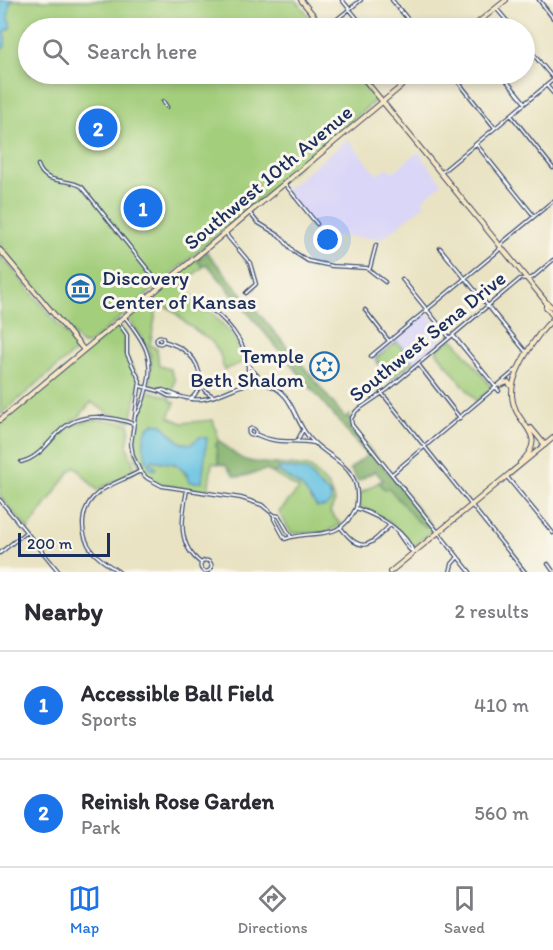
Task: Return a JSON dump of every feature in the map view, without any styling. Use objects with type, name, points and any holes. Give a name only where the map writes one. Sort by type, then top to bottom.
[{"type":"main road","points":[[301,0],[316,18]]},
{"type":"main road","points":[[484,18],[506,0]]},
{"type":"main road","points":[[369,84],[553,308]]},
{"type":"main road","name":"Southwest 10th Avenue","points":[[0,420],[404,84]]},
{"type":"main road","points":[[0,250],[84,350]]},
{"type":"main road","points":[[514,471],[529,454],[533,442],[531,431],[513,404],[512,389],[520,365],[553,318],[546,307],[546,302]]},
{"type":"main road","points":[[498,388],[508,382],[512,389]]},
{"type":"main road","points":[[520,417],[545,445]]},
{"type":"main road","points":[[390,572],[553,438]]},
{"type":"street","points":[[342,0],[357,18]]},
{"type":"street","points":[[338,18],[361,0]]},
{"type":"street","points":[[392,0],[407,18]]},
{"type":"street","points":[[539,0],[553,18]]},
{"type":"street","points":[[496,8],[504,18]]},
{"type":"street","points":[[441,173],[553,79],[535,56]]},
{"type":"street","points":[[460,84],[495,128]]},
{"type":"street","points":[[509,84],[525,103]]},
{"type":"street","points":[[547,86],[553,93]]},
{"type":"street","points":[[163,101],[167,107]]},
{"type":"street","points":[[511,115],[553,168]]},
{"type":"street","points":[[476,144],[534,216]]},
{"type":"street","points":[[38,165],[41,173],[48,178],[74,183],[82,187],[161,286]]},
{"type":"street","points":[[284,183],[317,225]]},
{"type":"street","points":[[371,356],[553,201]]},
{"type":"street","points":[[249,212],[257,222],[280,236],[294,252],[308,261],[332,266],[370,268],[385,282]]},
{"type":"street","points":[[226,231],[228,237],[250,263],[256,284],[246,293]]},
{"type":"street","points":[[370,268],[376,245]]},
{"type":"street","points":[[440,248],[528,353]]},
{"type":"street","name":"Southwest Sena Drive","points":[[392,474],[352,425],[351,419],[356,411],[387,390],[520,279],[532,278],[553,260]]},
{"type":"street","points":[[402,279],[449,338]]},
{"type":"street","points":[[208,307],[216,312],[238,339],[247,362],[266,385]]},
{"type":"street","points":[[365,310],[389,341]]},
{"type":"street","points":[[124,316],[140,336],[147,351],[150,374],[131,438],[132,450],[140,471],[157,484],[241,498],[262,506],[282,519],[291,537]]},
{"type":"street","points":[[118,321],[128,335],[127,354],[139,376],[137,414]]},
{"type":"street","points":[[453,335],[498,388]]},
{"type":"street","points":[[163,341],[190,355],[196,365],[200,384],[213,396]]},
{"type":"street","points":[[244,384],[247,377],[247,362]]},
{"type":"street","points":[[418,364],[460,417]]},
{"type":"street","points":[[470,572],[392,474],[498,388],[520,365]]},
{"type":"street","points":[[191,399],[200,384]]},
{"type":"street","points":[[140,386],[168,396],[191,399],[213,396],[244,384],[266,385],[279,391],[288,400],[303,430],[315,443],[344,466],[353,477],[357,495],[356,508],[349,520],[341,528],[327,534],[303,534],[285,539],[274,515]]},
{"type":"street","points":[[381,392],[525,572]]},
{"type":"street","points":[[21,462],[34,457],[61,429],[83,419],[104,416],[134,424]]},
{"type":"street","points":[[297,441],[303,430]]},
{"type":"street","points":[[255,434],[274,441],[315,443]]},
{"type":"street","points":[[119,572],[88,546],[83,530],[84,515],[100,491],[140,471]]},
{"type":"street","points":[[507,477],[553,533]]},
{"type":"street","points":[[187,490],[182,532],[187,546],[201,563]]},
{"type":"street","points":[[0,500],[59,572]]},
{"type":"street","points":[[356,508],[378,516],[390,524],[412,547],[414,553]]},
{"type":"street","points":[[341,528],[352,541],[363,545],[370,542],[390,524]]},
{"type":"street","points":[[0,553],[26,532]]},
{"type":"street","points":[[450,572],[452,564],[458,557]]},
{"type":"street","points":[[548,564],[553,571]]},
{"type":"shaded area","points":[[348,139],[377,175],[388,167],[393,172],[418,152],[442,183],[422,200],[425,204],[382,239],[318,234],[284,191]]},
{"type":"shaded area","points":[[424,313],[427,313],[445,337],[392,383],[371,357]]},
{"type":"green space","points":[[0,0],[296,0],[311,18],[18,18],[18,84],[363,84],[375,99],[89,344],[79,342],[0,246]]},
{"type":"green space","points":[[206,251],[345,418],[350,415],[350,425],[431,525],[426,527],[416,520],[389,488],[384,489],[379,482],[383,480],[375,471],[358,481],[350,469],[367,455],[207,264],[203,267],[198,261]]},
{"type":"green space","points":[[0,254],[78,349],[0,415]]},
{"type":"green space","points":[[201,256],[198,261],[203,267],[181,285],[198,302],[198,308],[211,312],[236,339],[243,362],[224,370],[220,354],[212,342],[170,308],[157,307],[150,345],[157,349],[159,366],[170,369],[175,380],[172,392],[152,387],[150,354],[128,317]]},
{"type":"green space","points":[[117,326],[125,332],[125,354],[139,383],[131,421],[110,414],[91,402],[79,417],[72,421],[74,425],[101,420],[129,424],[127,446],[135,469],[133,473],[97,490],[76,467],[70,471],[28,530],[0,496],[0,423]]},
{"type":"green space","points":[[451,339],[491,386],[491,389],[476,401],[436,351]]},
{"type":"green space","points":[[397,342],[413,362],[391,380],[375,359]]},
{"type":"green space","points":[[150,391],[171,398],[170,401],[175,402],[169,417],[182,423],[213,420],[219,440],[216,445],[219,464],[212,463],[208,491],[157,482],[139,465],[135,454],[136,430],[147,394]],"holes":[[[154,423],[167,430],[181,443],[191,444],[200,437],[203,464],[201,482],[190,482],[175,464],[152,460],[151,463],[147,462],[144,442],[147,428]]]},
{"type":"green space","points":[[219,440],[239,457],[251,462],[277,464],[278,471],[272,473],[266,470],[240,477],[234,476],[225,465],[219,464],[216,445]]},
{"type":"green space","points":[[277,464],[310,467],[328,486],[335,501],[330,512],[341,525],[323,533],[291,533],[279,512],[299,489],[272,473],[278,471],[303,488],[317,507],[332,496],[307,471],[278,468]]},
{"type":"green space","points":[[379,482],[384,488],[389,488],[417,520],[426,527],[431,525],[433,530],[415,545],[411,545],[388,522],[359,507],[359,494]]},
{"type":"water","points":[[0,0],[14,0],[10,3],[8,19],[10,29],[5,31],[5,46],[2,49],[0,46]]},
{"type":"water","points":[[154,423],[161,424],[181,443],[191,444],[200,437],[207,438],[202,482],[190,482],[186,472],[176,464],[152,460],[151,463],[156,468],[154,470],[150,468],[144,450],[144,438],[149,427]]},
{"type":"water","points":[[281,467],[308,471],[330,494],[331,502],[325,507],[317,507],[303,488],[278,471]]},
{"type":"place","name":"Reinish Rose Garden","points":[[98,128]]},
{"type":"place","name":"Accessible Ball Field","points":[[143,208]]},
{"type":"place","name":"Discovery Center of Kansas","points":[[81,289]]},
{"type":"place","name":"Temple Beth Shalom","points":[[325,367]]}]
